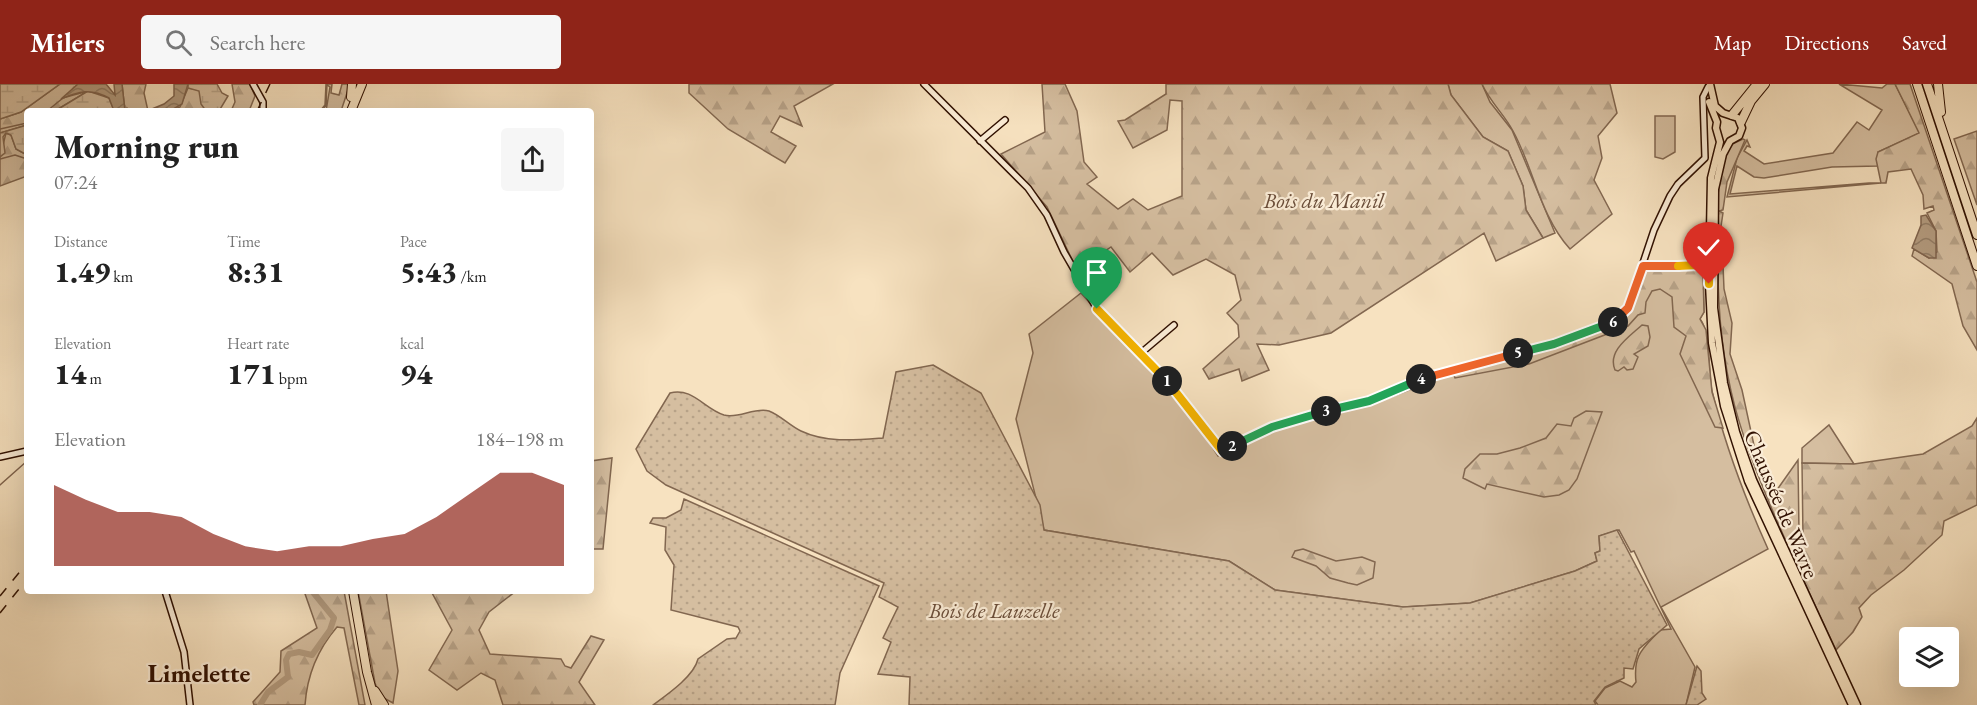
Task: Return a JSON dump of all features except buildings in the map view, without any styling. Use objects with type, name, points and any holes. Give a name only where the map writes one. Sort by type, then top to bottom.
[{"type":"highway","points":[[351,97],[352,84]]},
{"type":"highway","points":[[346,108],[357,84]]},
{"type":"highway","points":[[352,108],[362,84]]},
{"type":"highway","points":[[1729,115],[1757,84]]},
{"type":"highway","points":[[1741,122],[1751,101],[1765,84]]},
{"type":"highway","points":[[1916,84],[1977,266]]},
{"type":"highway","points":[[1927,84],[1977,235]]},
{"type":"highway","points":[[1938,84],[1943,120],[1941,125]]},
{"type":"highway","points":[[348,594],[370,705]]},
{"type":"highway","points":[[353,594],[367,672],[376,705]]},
{"type":"highway","points":[[367,672],[384,705]]},
{"type":"main road","points":[[1709,85],[1714,106],[1741,122],[1741,134],[1730,141],[1719,136],[1709,100],[1709,85]]},
{"type":"main road","points":[[1717,124],[1729,115]]},
{"type":"main road","name":"Chaussée de Wavre","points":[[1719,136],[1711,178],[1709,261],[1710,307],[1719,384],[1739,458],[1852,705]]},
{"type":"main road","name":"Chaussée de Wavre","points":[[1730,141],[1719,165],[1715,189],[1714,297],[1720,365],[1739,443],[1857,705]]},
{"type":"main road","points":[[1698,265],[1709,261]]},
{"type":"main road","points":[[1698,265],[1709,269]]},
{"type":"street","points":[[253,84],[263,102],[263,108]]},
{"type":"street","points":[[924,84],[1028,188],[1047,215],[1064,252],[1097,309],[1165,378],[1222,451],[1280,424],[1363,403],[1443,372],[1554,344],[1618,320],[1628,308],[1654,230],[1670,196],[1678,184],[1705,158],[1703,96],[1709,85]]},
{"type":"street","points":[[980,141],[1005,120]]},
{"type":"street","points":[[1705,135],[1717,124]]},
{"type":"street","points":[[1705,135],[1719,136]]},
{"type":"street","points":[[1643,266],[1698,265]]},
{"type":"street","points":[[1141,353],[1174,325]]},
{"type":"street","points":[[0,457],[24,452]]},
{"type":"street","points":[[166,594],[184,652],[190,705]]},
{"type":"green space","points":[[0,84],[60,84],[21,112],[0,119]]},
{"type":"green space","points":[[60,84],[78,84],[66,97],[88,91],[60,108],[27,108]]},
{"type":"green space","points":[[122,84],[146,84],[144,93],[147,108],[125,108]]},
{"type":"green space","points":[[188,84],[217,84],[222,93],[228,96],[221,108],[204,108],[199,91],[188,88]]},
{"type":"green space","points":[[232,84],[250,84],[255,96],[250,108],[232,108],[235,102]]},
{"type":"green space","points":[[326,84],[332,84],[331,93],[339,95],[342,84],[350,84],[342,108],[326,108],[330,87],[327,85],[326,105],[322,108],[325,105]]},
{"type":"green space","points":[[689,84],[833,84],[794,106],[802,126],[780,116],[771,132],[796,146],[785,163],[728,129],[689,93]]},
{"type":"green space","name":"Bois du Manil","points":[[1042,84],[1065,84],[1077,111],[1084,162],[1097,177],[1087,184],[1118,209],[1133,199],[1148,210],[1182,196],[1182,101],[1170,100],[1167,130],[1133,148],[1118,121],[1125,120],[1166,94],[1166,84],[1448,84],[1451,95],[1483,137],[1508,151],[1523,186],[1526,210],[1543,238],[1496,261],[1484,233],[1331,333],[1279,345],[1257,344],[1269,370],[1242,381],[1239,369],[1209,379],[1203,369],[1239,337],[1238,325],[1227,313],[1241,300],[1235,275],[1206,259],[1173,275],[1152,253],[1130,272],[1111,247],[1077,270],[1047,207],[1001,154],[1045,132]]},
{"type":"green space","points":[[1448,84],[1482,84],[1490,102],[1512,130],[1555,233],[1543,238],[1526,210],[1523,186],[1508,151],[1483,137],[1451,95]]},
{"type":"green space","points":[[1482,84],[1610,84],[1617,113],[1598,136],[1602,158],[1594,180],[1612,214],[1570,249],[1551,222],[1513,131]]},
{"type":"green space","points":[[1839,84],[1882,88],[1887,84],[1895,84],[1920,133],[1878,152],[1878,166],[1832,167],[1764,178],[1754,177],[1737,166],[1730,194],[1881,183],[1727,197],[1737,158],[1747,140],[1750,147],[1747,146],[1744,151],[1764,164],[1833,153],[1857,122],[1869,130],[1882,110]]},
{"type":"green space","points":[[1895,84],[1910,84],[1977,282],[1977,350],[1963,326],[1952,284],[1912,256],[1914,249],[1929,258],[1937,252],[1936,231],[1927,213],[1934,210],[1933,206],[1924,209],[1923,195],[1911,169],[1888,172],[1886,183],[1881,183],[1876,159],[1878,152],[1919,133]]},
{"type":"green space","points":[[188,88],[199,90],[205,108],[178,108]]},
{"type":"green space","points":[[88,91],[109,98],[113,108],[60,108]]},
{"type":"green space","points":[[24,110],[24,126],[0,133],[0,119]]},
{"type":"green space","points":[[1655,116],[1675,116],[1675,152],[1663,159],[1655,157]]},
{"type":"green space","points":[[24,126],[24,153],[16,149],[11,135],[6,133],[3,137],[5,153],[0,157],[0,133]]},
{"type":"green space","points":[[1977,131],[1977,205],[1954,139]]},
{"type":"green space","points":[[6,133],[11,135],[16,149],[24,153],[24,177],[0,186],[0,157]]},
{"type":"green space","points":[[1745,140],[1727,182],[1723,210],[1719,211],[1723,213],[1718,246],[1715,226],[1723,166],[1730,145]]},
{"type":"green space","points":[[1723,265],[1724,289],[1732,323],[1730,354],[1742,390],[1755,450],[1774,494],[1798,460],[1799,533],[1792,541],[1785,539],[1769,504],[1744,439],[1735,407],[1722,342],[1718,267]]},
{"type":"green space","points":[[1693,267],[1703,272],[1704,312],[1700,319],[1706,330],[1712,392],[1723,428],[1715,427],[1680,354],[1686,336],[1674,327],[1672,297],[1660,289],[1652,291],[1646,302],[1645,313],[1638,315],[1628,326],[1529,364],[1455,378],[1453,373],[1579,339],[1625,320],[1646,268]]},
{"type":"green space","points":[[1644,269],[1698,269],[1703,272],[1704,312],[1700,319],[1704,325],[1708,343],[1712,391],[1736,472],[1768,549],[1661,607],[1695,667],[1686,705],[1598,705],[1595,701],[1605,688],[1620,681],[1632,687],[1636,682],[1638,658],[1644,647],[1660,630],[1671,629],[1634,551],[1631,552],[1619,530],[1599,536],[1600,551],[1595,553],[1597,561],[1575,571],[1470,603],[1403,607],[1275,590],[1229,561],[1044,530],[1016,419],[1033,353],[1029,334],[1081,293],[1198,425],[1218,456],[1264,433],[1383,400],[1453,373],[1579,339],[1625,319]]},
{"type":"green space","points":[[1642,325],[1648,326],[1650,337],[1648,346],[1634,354],[1638,357],[1633,369],[1627,370],[1624,367],[1618,371],[1615,370],[1613,363],[1617,351]]},
{"type":"green space","name":"Bois de Lauzelle","points":[[933,365],[981,393],[1040,505],[1044,530],[1229,561],[1275,590],[1403,607],[1470,603],[1575,571],[1597,561],[1595,553],[1600,551],[1599,536],[1617,530],[1667,625],[1639,649],[1633,669],[1624,668],[1624,678],[1605,687],[1594,701],[1596,705],[909,705],[910,677],[878,674],[891,642],[883,638],[898,607],[879,597],[884,583],[666,485],[647,471],[636,449],[670,393],[678,392],[692,396],[724,415],[735,416],[758,410],[769,411],[811,435],[841,440],[883,438],[896,372]]},
{"type":"green space","points":[[1586,411],[1602,412],[1577,479],[1569,490],[1559,495],[1544,497],[1487,484],[1485,489],[1463,478],[1465,469],[1480,454],[1497,454],[1546,438],[1557,424],[1571,426],[1574,418]]},
{"type":"green space","points":[[1977,418],[1977,505],[1944,521],[1942,535],[1904,570],[1871,595],[1859,608],[1862,617],[1853,632],[1836,650],[1791,554],[1793,550],[1807,543],[1803,537],[1802,463],[1854,464],[1923,454],[1972,426]]},
{"type":"green space","points":[[1829,425],[1854,464],[1802,463],[1802,448]]},
{"type":"green space","points":[[612,458],[603,549],[594,549],[594,461]]},
{"type":"green space","name":"Bois de Lauzelle","points":[[684,499],[879,586],[840,673],[835,705],[653,705],[686,678],[698,659],[727,639],[736,638],[740,631],[738,627],[671,610],[674,565],[665,550],[666,527],[650,523],[653,518],[666,518],[681,510]]},
{"type":"green space","points":[[1303,549],[1336,561],[1362,557],[1375,562],[1373,578],[1357,585],[1330,578],[1316,566],[1292,557],[1295,551]]},
{"type":"green space","points":[[305,594],[345,594],[365,705],[359,705],[344,628],[337,627],[324,644],[315,663],[308,684],[305,705],[254,705],[253,702],[280,672],[281,651],[317,628]]},
{"type":"green space","points":[[359,594],[386,594],[398,671],[393,703],[380,696],[375,683]]},
{"type":"green space","points":[[433,594],[512,594],[489,612],[479,630],[490,654],[561,659],[565,666],[571,668],[591,636],[604,640],[579,682],[595,705],[503,705],[495,680],[481,673],[457,690],[429,670],[452,630]]},
{"type":"green space","points":[[1697,666],[1701,671],[1702,693],[1706,699],[1697,705],[1686,705]]},
{"type":"water","points":[[78,84],[106,84],[115,95],[114,84],[122,84],[125,108],[113,108],[109,98],[91,92],[74,94],[61,99]]},
{"type":"water","points":[[174,84],[188,84],[182,104],[175,108],[154,108],[164,104],[174,96]]},
{"type":"water","points":[[1926,215],[1936,231],[1936,258],[1929,258],[1912,248],[1921,225],[1921,216]]},
{"type":"waterway","points":[[51,108],[63,98]]},
{"type":"waterway","points":[[0,129],[24,124]]},
{"type":"waterway","points":[[0,159],[15,155],[24,158]]},
{"type":"waterway","points":[[0,485],[24,464]]},
{"type":"waterway","points":[[260,705],[268,692],[288,677],[286,660],[289,654],[299,652],[312,655],[330,630],[334,618],[314,594]]},
{"type":"railway","points":[[258,108],[270,84]]},
{"type":"railway","points":[[0,596],[24,567]]},
{"type":"railway","points":[[0,613],[24,583]]},
{"type":"district","name":"Limelette","points":[[199,673]]},
{"type":"route","points":[[1097,309],[1153,364],[1222,451],[1280,424],[1335,408],[1363,403],[1443,372],[1554,344],[1618,320],[1628,308],[1643,266],[1698,265],[1709,269],[1709,284]]}]
